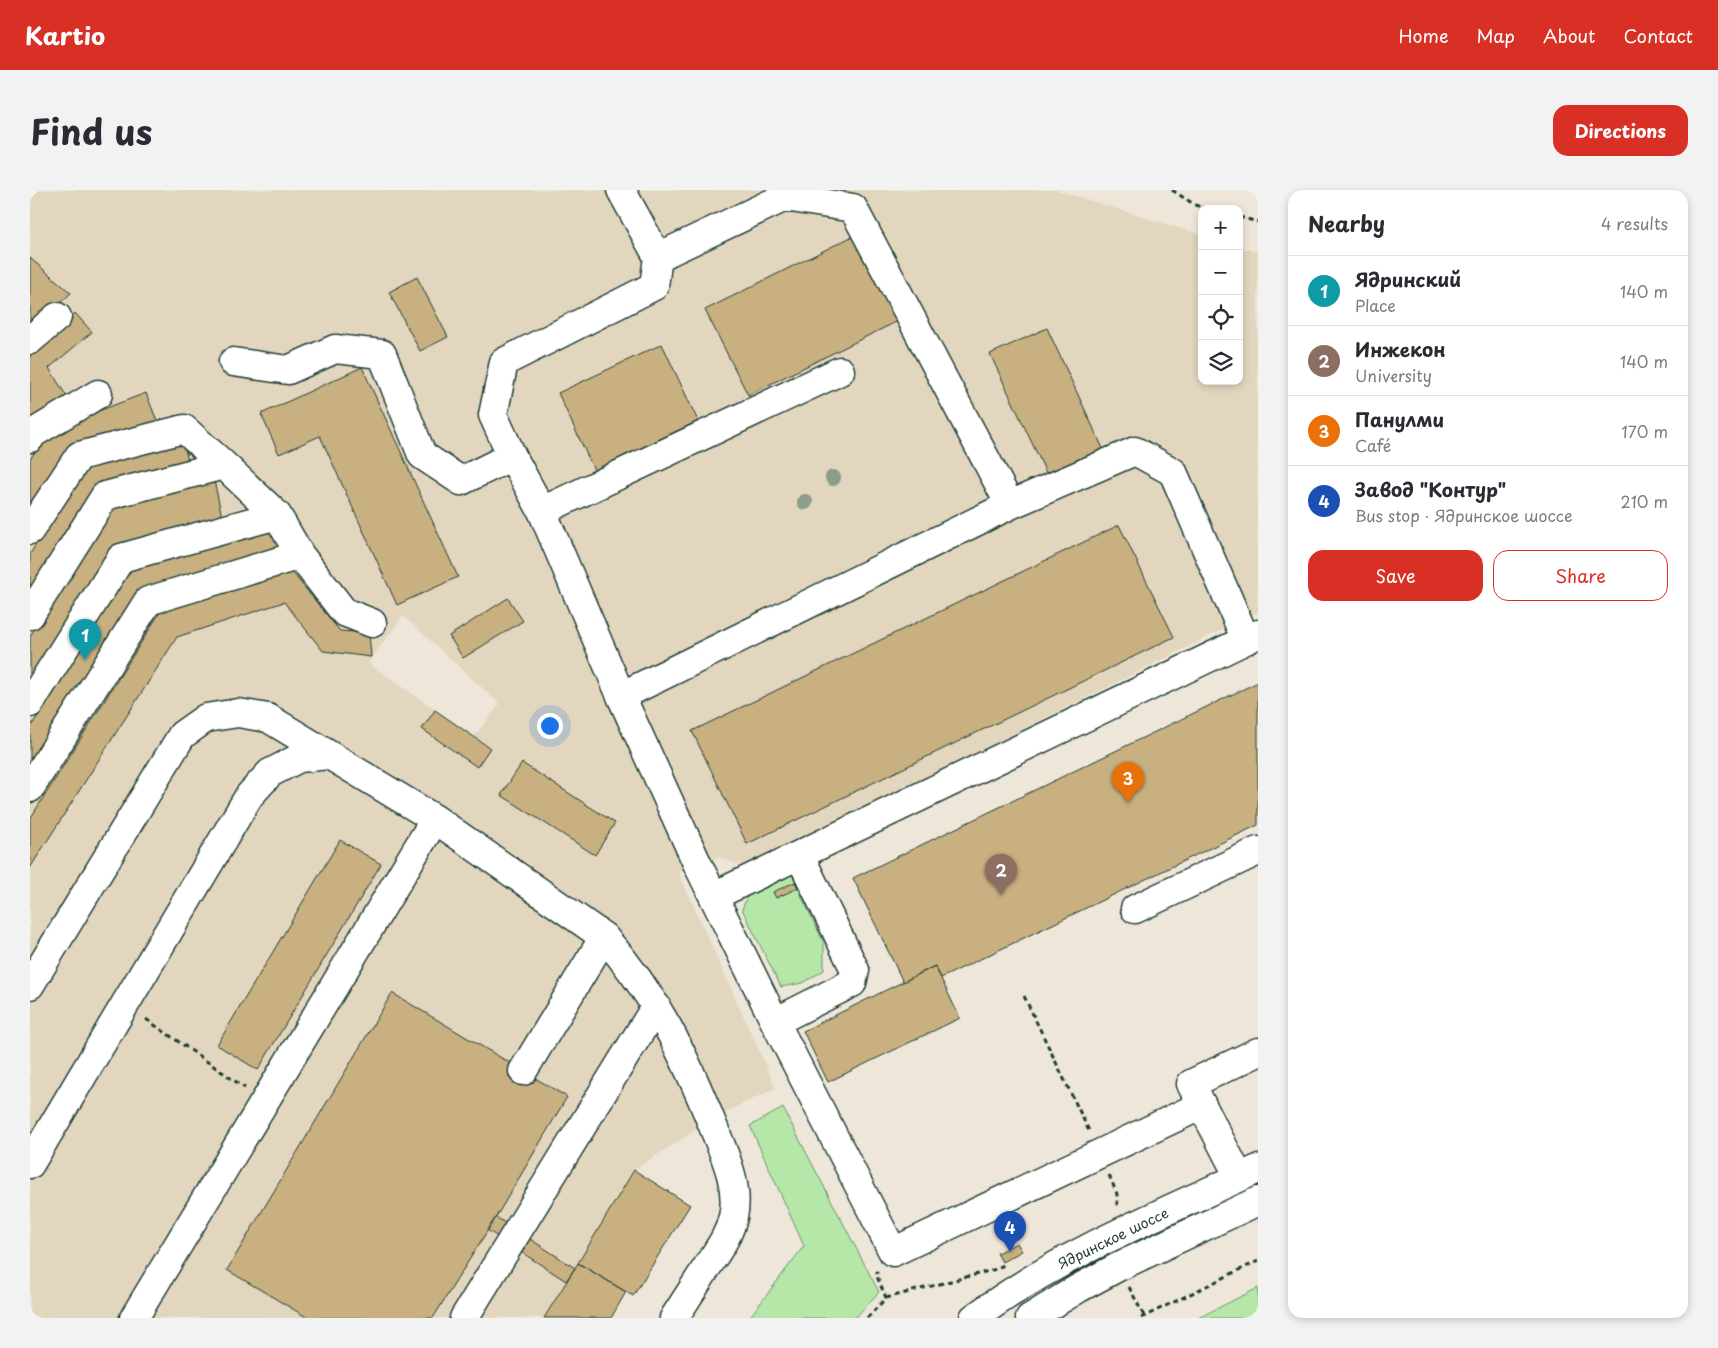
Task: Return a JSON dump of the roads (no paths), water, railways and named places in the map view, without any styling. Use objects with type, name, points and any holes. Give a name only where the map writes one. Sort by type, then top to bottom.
[{"type":"main road","points":[[621,190],[658,256],[654,286],[504,362],[493,415],[512,456],[542,511],[621,696],[714,896],[775,1022],[893,1252],[1202,1105]]},
{"type":"main road","points":[[658,256],[785,197],[853,208],[1010,505]]},
{"type":"main road","points":[[30,340],[57,317]]},
{"type":"main road","points":[[233,362],[288,370],[335,349],[382,354],[422,456],[461,482],[512,456]]},
{"type":"main road","points":[[542,511],[840,371]]},
{"type":"main road","points":[[30,438],[32,434],[98,394]]},
{"type":"main road","points":[[30,530],[79,456],[184,429],[278,515],[300,555],[344,612],[372,622]]},
{"type":"main road","points":[[621,696],[1010,505],[1135,451],[1173,472],[1252,637],[714,896]]},
{"type":"main road","points":[[30,615],[105,496],[224,465]]},
{"type":"main road","points":[[30,703],[121,558],[278,515]]},
{"type":"main road","points":[[30,788],[148,601],[300,555]]},
{"type":"main road","points":[[30,985],[182,735],[206,718],[238,713],[268,718],[435,819],[604,937],[627,963],[656,1006],[681,1050],[729,1166],[734,1194],[734,1216],[727,1236],[674,1318]]},
{"type":"main road","points":[[30,1164],[249,796],[270,773],[299,758],[329,755]]},
{"type":"main road","points":[[134,1318],[435,819]]},
{"type":"main road","points":[[1135,909],[1258,851]]},
{"type":"main road","points":[[775,1022],[852,983],[855,970],[800,856]]},
{"type":"main road","points":[[523,1071],[604,937]]},
{"type":"main road","points":[[464,1318],[656,1006]]},
{"type":"main road","points":[[1255,1202],[1249,1173],[1202,1105],[1191,1084],[1258,1052]]},
{"type":"main road","name":"Ядринское шоссе","points":[[974,1318],[1059,1263],[1104,1240],[1249,1173]]},
{"type":"main road","name":"Ядринское шоссе","points":[[1030,1318],[1118,1267],[1255,1202]]},
{"type":"place","name":"Ядринский","points":[[85,660]]},
{"type":"place","name":"Панулми","points":[[1128,803]]},
{"type":"place","name":"Инжекон","points":[[1001,895]]},
{"type":"place","name":"Завод \"Контур\"","points":[[1010,1252]]}]
